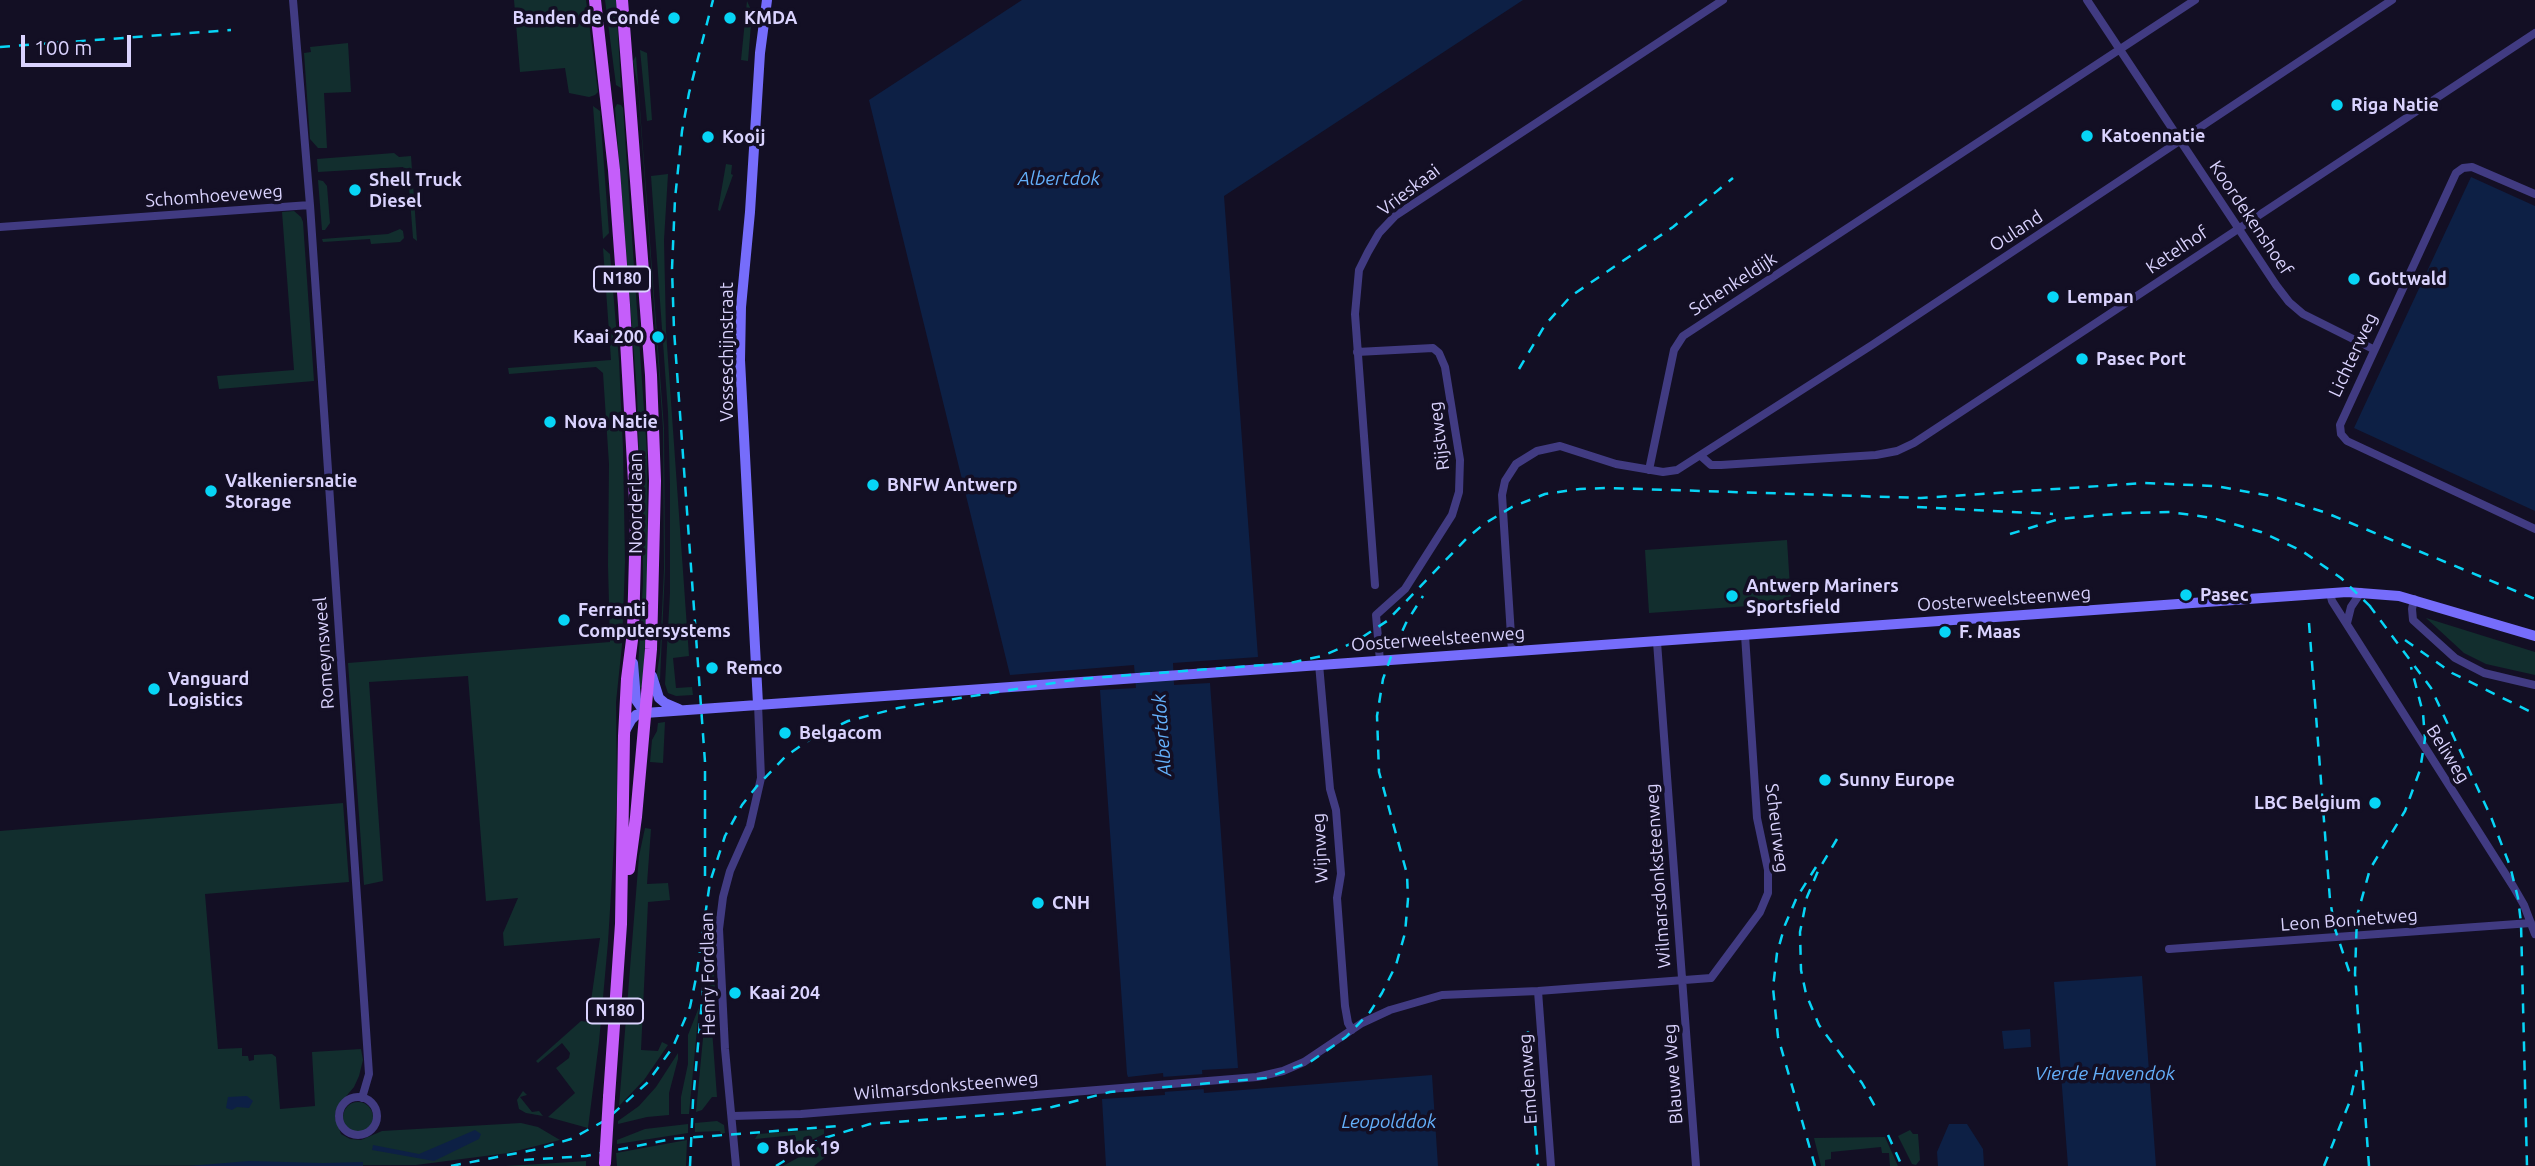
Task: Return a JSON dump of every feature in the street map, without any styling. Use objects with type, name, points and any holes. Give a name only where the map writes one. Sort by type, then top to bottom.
[{"type":"main road","name":"Noorderlaan","points":[[595,0],[607,98],[632,438],[636,517],[634,690],[645,713]]},
{"type":"main road","name":"Noorderlaan","points":[[621,924],[636,817],[652,649],[655,481],[651,388],[622,0]]},
{"type":"main road","name":"Vosseschijnstraat","points":[[758,704],[740,360],[741,307],[760,53],[767,0]]},
{"type":"main road","points":[[607,98],[629,97]]},
{"type":"main road","name":"Oosterweelsteenweg","points":[[758,704],[2330,593],[2385,593],[2414,599],[2535,636]]},
{"type":"main road","name":"Noorderlaan","points":[[604,1165],[621,924],[624,734],[633,632]]},
{"type":"main road","points":[[652,649],[652,680],[657,695],[665,703],[681,710]]},
{"type":"main road","points":[[624,734],[636,715],[758,704]]},
{"type":"street","name":"Schomhoeveweg","points":[[0,227],[310,205],[293,0]]},
{"type":"street","name":"Vrieskaai","points":[[1375,585],[1355,294],[1359,270],[1379,233],[1395,216],[1723,0]]},
{"type":"street","name":"Koordekenshoef","points":[[2087,0],[2276,285],[2303,314],[2373,349]]},
{"type":"street","name":"Schenkeldijk","points":[[1650,470],[1674,350],[1683,336],[2195,0]]},
{"type":"street","name":"Ouland","points":[[1650,470],[1677,470],[1701,456],[2392,0]]},
{"type":"street","name":"Ketelhof","points":[[1701,456],[1711,465],[1721,466],[1876,455],[1898,451],[1914,443],[2535,33]]},
{"type":"street","name":"Lichterweg","points":[[2535,194],[2472,167],[2463,168],[2456,173],[2340,425],[2341,434],[2347,441],[2535,529]]},
{"type":"street","name":"Romeynsweel","points":[[310,205],[369,1067],[368,1082],[362,1098]]},
{"type":"street","name":"Rijstweg","points":[[1357,352],[1433,348],[1439,353],[1445,367],[1460,460],[1459,492],[1452,515],[1405,589],[1376,615],[1380,661]]},
{"type":"street","points":[[1512,651],[1502,495],[1505,481],[1516,464],[1537,451],[1560,446],[1616,464],[1650,470]]},
{"type":"street","points":[[2347,623],[2351,607],[2362,592]]},
{"type":"street","name":"Beliweg","points":[[2330,593],[2332,601],[2513,886],[2535,934]]},
{"type":"street","points":[[2414,599],[2413,620],[2455,658],[2484,673],[2535,685]]},
{"type":"street","name":"Scheurweg","points":[[1682,980],[1711,978],[1760,912],[1768,893],[1768,870],[1757,818],[1745,635]]},
{"type":"street","name":"Wilmarsdonksteenweg","points":[[733,1116],[801,1114],[1257,1077],[1283,1071],[1322,1052],[1352,1030],[1390,1010],[1442,995],[1682,980],[1657,642]]},
{"type":"street","name":"Wijnweg","points":[[1320,664],[1330,789],[1336,810],[1341,874],[1337,898],[1345,1006],[1352,1030]]},
{"type":"street","name":"Henry Fordlaan","points":[[736,1166],[726,1061],[719,929],[730,871],[750,825],[761,782],[758,704]]},
{"type":"street","name":"Leon Bonnetweg","points":[[2169,949],[2531,923]]},
{"type":"street","name":"Blauwe Weg","points":[[1682,980],[1696,1166]]},
{"type":"street","name":"Emdenweg","points":[[1538,990],[1550,1166]]},
{"type":"street","points":[[362,1098],[373,1104],[377,1121],[370,1132],[352,1135],[339,1121],[341,1108],[350,1099],[362,1098]]},
{"type":"green space","points":[[514,0],[586,0],[598,92],[595,95],[589,97],[569,93],[565,68],[520,72]]},
{"type":"green space","points":[[605,0],[616,0],[621,88],[616,85]]},
{"type":"green space","points":[[747,1],[752,12],[748,61],[741,60]]},
{"type":"green space","points":[[348,43],[351,92],[324,93],[327,148],[318,148],[310,139],[304,53],[311,52],[310,47]]},
{"type":"green space","points":[[640,50],[647,53],[652,120],[647,121]]},
{"type":"green space","points":[[636,56],[664,428],[665,569],[660,680],[656,679],[660,653],[664,569],[663,428],[638,87],[633,61]]},
{"type":"green space","points":[[617,104],[623,108],[647,453],[648,583],[644,667],[640,688],[637,685],[643,583],[643,519],[637,393],[615,108]]},
{"type":"green space","points":[[593,106],[600,111],[609,233],[603,239]]},
{"type":"green space","points":[[394,153],[399,157],[411,156],[417,241],[413,238],[408,174],[403,167],[318,172],[317,159]]},
{"type":"green space","points":[[726,164],[732,165],[733,175],[720,211],[718,210]]},
{"type":"green space","points":[[668,174],[664,240],[666,331],[689,656],[673,658],[676,688],[692,687],[693,695],[676,696],[668,693],[665,684],[670,592],[668,412],[651,176]]},
{"type":"green space","points":[[318,180],[327,186],[330,223],[325,230],[322,230]]},
{"type":"green space","points":[[294,211],[303,222],[314,381],[219,389],[217,376],[294,370],[282,212]]},
{"type":"green space","points":[[400,229],[404,238],[400,242],[371,244],[370,239],[323,242],[322,239],[388,234]]},
{"type":"green space","points":[[603,248],[610,254],[619,361],[625,562],[622,645],[616,702],[617,796],[608,942],[588,1128],[548,1117],[575,1093],[556,1068],[569,1058],[570,1053],[562,1043],[538,1063],[536,1061],[581,1021],[588,1022],[600,938],[504,946],[503,933],[518,898],[486,901],[468,676],[369,682],[383,881],[364,885],[348,663],[610,642],[609,464],[603,373],[596,367],[509,374],[508,368],[611,360]]},
{"type":"green space","points":[[1787,540],[1791,603],[1649,613],[1645,550]]},
{"type":"green space","points":[[2426,618],[2535,652],[2535,675],[2486,664],[2464,653]]},
{"type":"green space","points":[[665,722],[663,763],[650,762],[652,740],[658,723]]},
{"type":"green space","points":[[343,803],[349,882],[205,894],[218,1049],[242,1048],[242,1056],[248,1056],[249,1061],[254,1060],[254,1055],[272,1054],[276,1057],[280,1109],[315,1106],[312,1052],[361,1049],[363,1060],[359,1076],[354,1087],[337,1107],[335,1117],[341,1134],[350,1139],[361,1140],[382,1131],[521,1123],[538,1127],[560,1140],[508,1153],[416,1165],[0,1166],[0,831]]},
{"type":"green space","points":[[645,828],[651,829],[647,884],[668,883],[670,900],[648,902],[641,1050],[658,1051],[662,1042],[668,1045],[644,1080],[619,1106],[639,856]]},
{"type":"green space","points":[[711,934],[716,1002],[711,1016],[717,1097],[712,1097],[702,1110],[696,1112],[705,1017],[708,944]]},
{"type":"green space","points":[[699,1007],[689,1114],[681,1114],[681,1097],[688,1064],[688,1035]]},
{"type":"green space","points":[[678,1053],[669,1093],[669,1115],[618,1124],[618,1121],[639,1106],[656,1087]]},
{"type":"green space","points":[[523,1091],[527,1095],[520,1097],[532,1112],[539,1111],[543,1116],[519,1109],[517,1100]]},
{"type":"green space","points":[[358,1102],[364,1103],[372,1111],[372,1123],[364,1131],[358,1132],[352,1131],[344,1123],[343,1117],[344,1111],[352,1103]]},
{"type":"green space","points":[[717,1121],[724,1125],[725,1133],[695,1132],[695,1123]]},
{"type":"green space","points":[[688,1124],[688,1133],[617,1144],[617,1140],[645,1129]]},
{"type":"green space","points":[[824,1129],[824,1134],[797,1147],[795,1135],[755,1139],[758,1134]]},
{"type":"green space","points":[[1910,1130],[1913,1134],[1918,1134],[1920,1160],[1916,1165],[1912,1164],[1898,1136]]},
{"type":"green space","points":[[1885,1137],[1898,1166],[1890,1166],[1889,1153],[1882,1153],[1881,1147],[1831,1152],[1831,1159],[1825,1160],[1825,1166],[1821,1166],[1814,1138]]},
{"type":"green space","points":[[687,1140],[686,1166],[617,1166],[616,1153]]},
{"type":"green space","points":[[828,1141],[829,1154],[814,1166],[783,1166]]},
{"type":"green space","points":[[586,1161],[586,1166],[505,1166],[572,1162]]},
{"type":"water","name":"Albertdok","points":[[1022,0],[1523,0],[1224,196],[1258,657],[1173,663],[1174,685],[1210,683],[1238,1068],[1202,1070],[1204,1093],[1432,1075],[1438,1166],[1106,1166],[1102,1099],[1165,1095],[1163,1073],[1128,1077],[1127,1074],[1100,690],[1136,688],[1134,665],[1010,675],[869,100]]},
{"type":"water","points":[[2471,177],[2535,206],[2535,511],[2354,428]]},
{"type":"water","name":"Vierde Havendok","points":[[2142,976],[2156,1166],[2068,1166],[2054,982]]},
{"type":"water","points":[[2030,1029],[2031,1047],[2004,1049],[2002,1031]]},
{"type":"water","points":[[247,1096],[253,1101],[249,1108],[226,1108],[228,1097]]},
{"type":"water","points":[[1949,1124],[1967,1124],[1983,1149],[1984,1166],[1938,1166],[1937,1152]]},
{"type":"water","points":[[475,1130],[481,1134],[479,1139],[434,1161],[372,1150],[373,1145],[419,1154]]},
{"type":"water","points":[[249,1161],[363,1162],[363,1166],[189,1166]]},
{"type":"pier","points":[[1204,1074],[1205,1089],[1163,1092],[1162,1077]]},
{"type":"railway","points":[[705,876],[705,762],[672,269],[682,131],[713,0]]},
{"type":"railway","points":[[0,47],[231,30]]},
{"type":"railway","points":[[1519,369],[1545,325],[1571,296],[1673,227],[1733,178]]},
{"type":"railway","points":[[451,1166],[538,1149],[571,1139],[606,1120],[647,1083],[673,1047],[690,1007],[710,882],[725,836],[742,805],[757,786],[786,756],[812,738],[848,721],[898,708],[1079,679],[1290,663],[1322,656],[1355,642],[1387,621],[1466,539],[1484,524],[1512,507],[1545,494],[1608,488],[1921,498],[2145,483],[2215,486],[2271,496],[2324,512],[2535,599]]},
{"type":"railway","points":[[1917,507],[2053,514]]},
{"type":"railway","points":[[2010,534],[2059,519],[2125,513],[2170,512],[2213,518],[2261,532],[2302,551],[2341,578],[2374,610]]},
{"type":"railway","points":[[776,1166],[818,1140],[870,1124],[1015,1113],[1052,1107],[1110,1092],[1266,1078],[1310,1062],[1346,1037],[1370,1012],[1382,993],[1396,965],[1405,933],[1407,874],[1379,772],[1377,716],[1383,679],[1392,654],[1406,623],[1423,596]]},
{"type":"railway","points":[[2369,605],[2431,688],[2491,817],[2510,866],[2521,923],[2527,1166]]},
{"type":"railway","points":[[2309,623],[2330,900],[2335,929],[2350,974]]},
{"type":"railway","points":[[2405,640],[2452,673],[2535,714]]},
{"type":"railway","points":[[2369,1166],[2355,974],[2357,916],[2370,869],[2405,811],[2420,770],[2425,739],[2423,713],[2411,667]]},
{"type":"railway","points":[[1837,839],[1818,871],[1807,897],[1800,932],[1801,970],[1806,994],[1819,1025],[1862,1083],[1877,1110]]},
{"type":"railway","points":[[1815,1166],[1778,1037],[1773,988],[1777,953],[1785,925],[1797,897],[1816,867]]},
{"type":"railway","points":[[690,1166],[704,978]]},
{"type":"railway","points":[[1528,1031],[1538,1166]]},
{"type":"railway","points":[[2324,1166],[2350,1101],[2357,1070]]},
{"type":"railway","points":[[524,1160],[586,1156],[672,1139],[840,1126]]},
{"type":"railway","points":[[1888,1135],[1902,1166]]},
{"type":"place","name":"Banden de Condé","points":[[674,18]]},
{"type":"place","name":"KMDA","points":[[730,18]]},
{"type":"place","name":"Riga Natie","points":[[2337,105]]},
{"type":"place","name":"Katoennatie","points":[[2087,136]]},
{"type":"place","name":"Kooij","points":[[708,137]]},
{"type":"place","name":"Shell Truck Diesel","points":[[355,190]]},
{"type":"place","name":"Gottwald","points":[[2354,279]]},
{"type":"place","name":"Lempan","points":[[2053,297]]},
{"type":"place","name":"Kaai 200","points":[[658,337]]},
{"type":"place","name":"Pasec Port","points":[[2082,359]]},
{"type":"place","name":"Nova Natie","points":[[550,422]]},
{"type":"place","name":"BNFW Antwerp","points":[[873,485]]},
{"type":"place","name":"Valkeniersnatie Storage","points":[[211,491]]},
{"type":"place","name":"Pasec","points":[[2186,595]]},
{"type":"place","name":"Antwerp Mariners Sportsfield","points":[[1732,596]]},
{"type":"place","name":"Ferranti Computersystems","points":[[564,620]]},
{"type":"place","name":"F. Maas","points":[[1945,632]]},
{"type":"place","name":"Remco","points":[[712,668]]},
{"type":"place","name":"Vanguard Logistics","points":[[154,689]]},
{"type":"place","name":"Belgacom","points":[[785,733]]},
{"type":"place","name":"Sunny Europe","points":[[1825,780]]},
{"type":"place","name":"LBC Belgium","points":[[2375,803]]},
{"type":"place","name":"CNH","points":[[1038,903]]},
{"type":"place","name":"Kaai 204","points":[[735,993]]},
{"type":"place","name":"Blok 19","points":[[763,1148]]},
{"type":"water label","name":"Leopolddok","points":[[1389,1122]]}]
